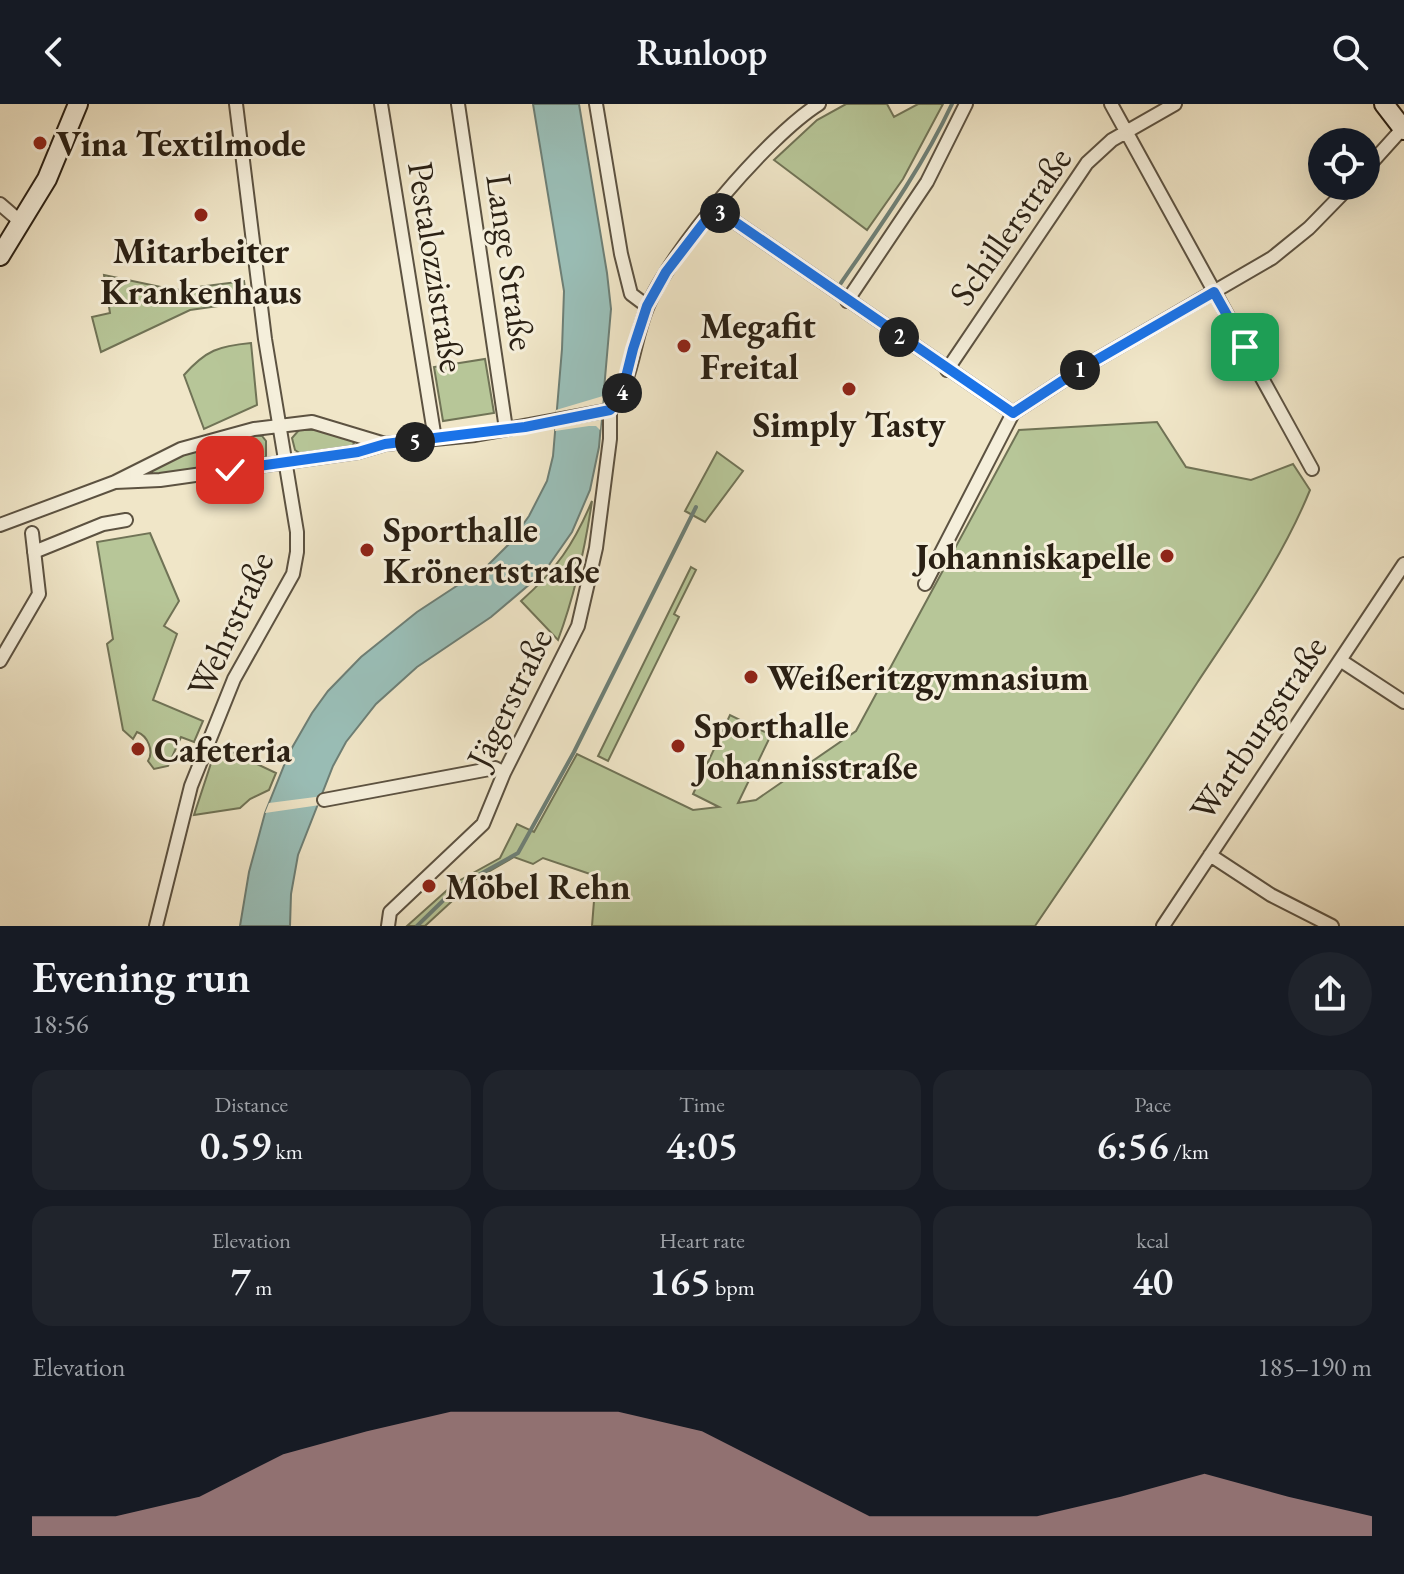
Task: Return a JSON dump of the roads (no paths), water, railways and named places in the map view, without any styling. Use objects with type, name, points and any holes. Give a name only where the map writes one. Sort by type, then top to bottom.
[{"type":"main road","points":[[0,256],[48,176],[78,104]]},
{"type":"main road","points":[[1384,104],[1403,129]]},
{"type":"street","name":"Wehrstraße","points":[[156,926],[191,786],[246,655],[293,574],[297,552],[297,532],[256,273],[236,104]]},
{"type":"street","name":"Pestalozzistraße","points":[[381,104],[435,439]]},
{"type":"street","name":"Lange Straße","points":[[458,104],[506,429]]},
{"type":"street","points":[[596,104],[621,254],[631,294],[647,306]]},
{"type":"street","points":[[847,301],[927,182],[966,104]]},
{"type":"street","points":[[1111,104],[1312,469]]},
{"type":"street","name":"Schillerstraße","points":[[947,370],[1087,163],[1108,143],[1175,104]]},
{"type":"street","points":[[115,482],[160,480],[358,452],[385,444],[506,429],[606,411],[621,397],[647,306],[666,272],[715,208],[795,122],[817,105]]},
{"type":"street","points":[[1380,154],[1403,129]]},
{"type":"street","points":[[925,584],[1013,413],[1079,370],[1272,258],[1309,228],[1336,200]]},
{"type":"street","points":[[0,204],[22,223]]},
{"type":"street","points":[[715,208],[1013,413]]},
{"type":"street","name":"Jägerstraße","points":[[388,926],[390,912],[483,824],[504,773],[578,626],[596,548],[610,439],[606,411]]},
{"type":"street","points":[[0,525],[115,482],[181,449],[254,429],[312,422],[385,444]]},
{"type":"street","points":[[0,661],[39,594],[31,543],[126,520]]},
{"type":"street","name":"Wartburgstraße","points":[[1163,926],[1404,564]]},
{"type":"street","points":[[1340,660],[1404,702]]},
{"type":"street","points":[[324,800],[467,772],[495,768],[504,773]]},
{"type":"street","points":[[1210,855],[1271,895],[1332,926]]},
{"type":"water","points":[[533,104],[579,104],[607,273],[611,309],[599,447],[590,490],[572,532],[544,572],[491,617],[417,667],[376,704],[346,742],[333,766],[298,855],[291,894],[290,926],[240,926],[249,872],[265,813],[289,753],[312,713],[328,691],[361,657],[417,612],[487,566],[509,544],[529,516],[547,481],[553,456],[564,291]]},
{"type":"waterway","points":[[841,283],[914,173],[952,104]]},
{"type":"waterway","points":[[417,926],[457,887],[518,853],[574,752],[696,507]]},
{"type":"place","name":"Vina Textilmode","points":[[40,143]]},
{"type":"place","name":"Mitarbeiter Krankenhaus","points":[[201,215]]},
{"type":"place","name":"Megafit Freital","points":[[684,346]]},
{"type":"place","name":"Simply Tasty","points":[[849,389]]},
{"type":"place","name":"Sporthalle Krönertstraße","points":[[367,550]]},
{"type":"place","name":"Johanniskapelle","points":[[1167,556]]},
{"type":"place","name":"Weißeritzgymnasium","points":[[751,677]]},
{"type":"place","name":"Sporthalle Johannisstraße","points":[[678,746]]},
{"type":"place","name":"Cafeteria","points":[[138,749]]},
{"type":"place","name":"Möbel Rehn","points":[[429,886]]}]
